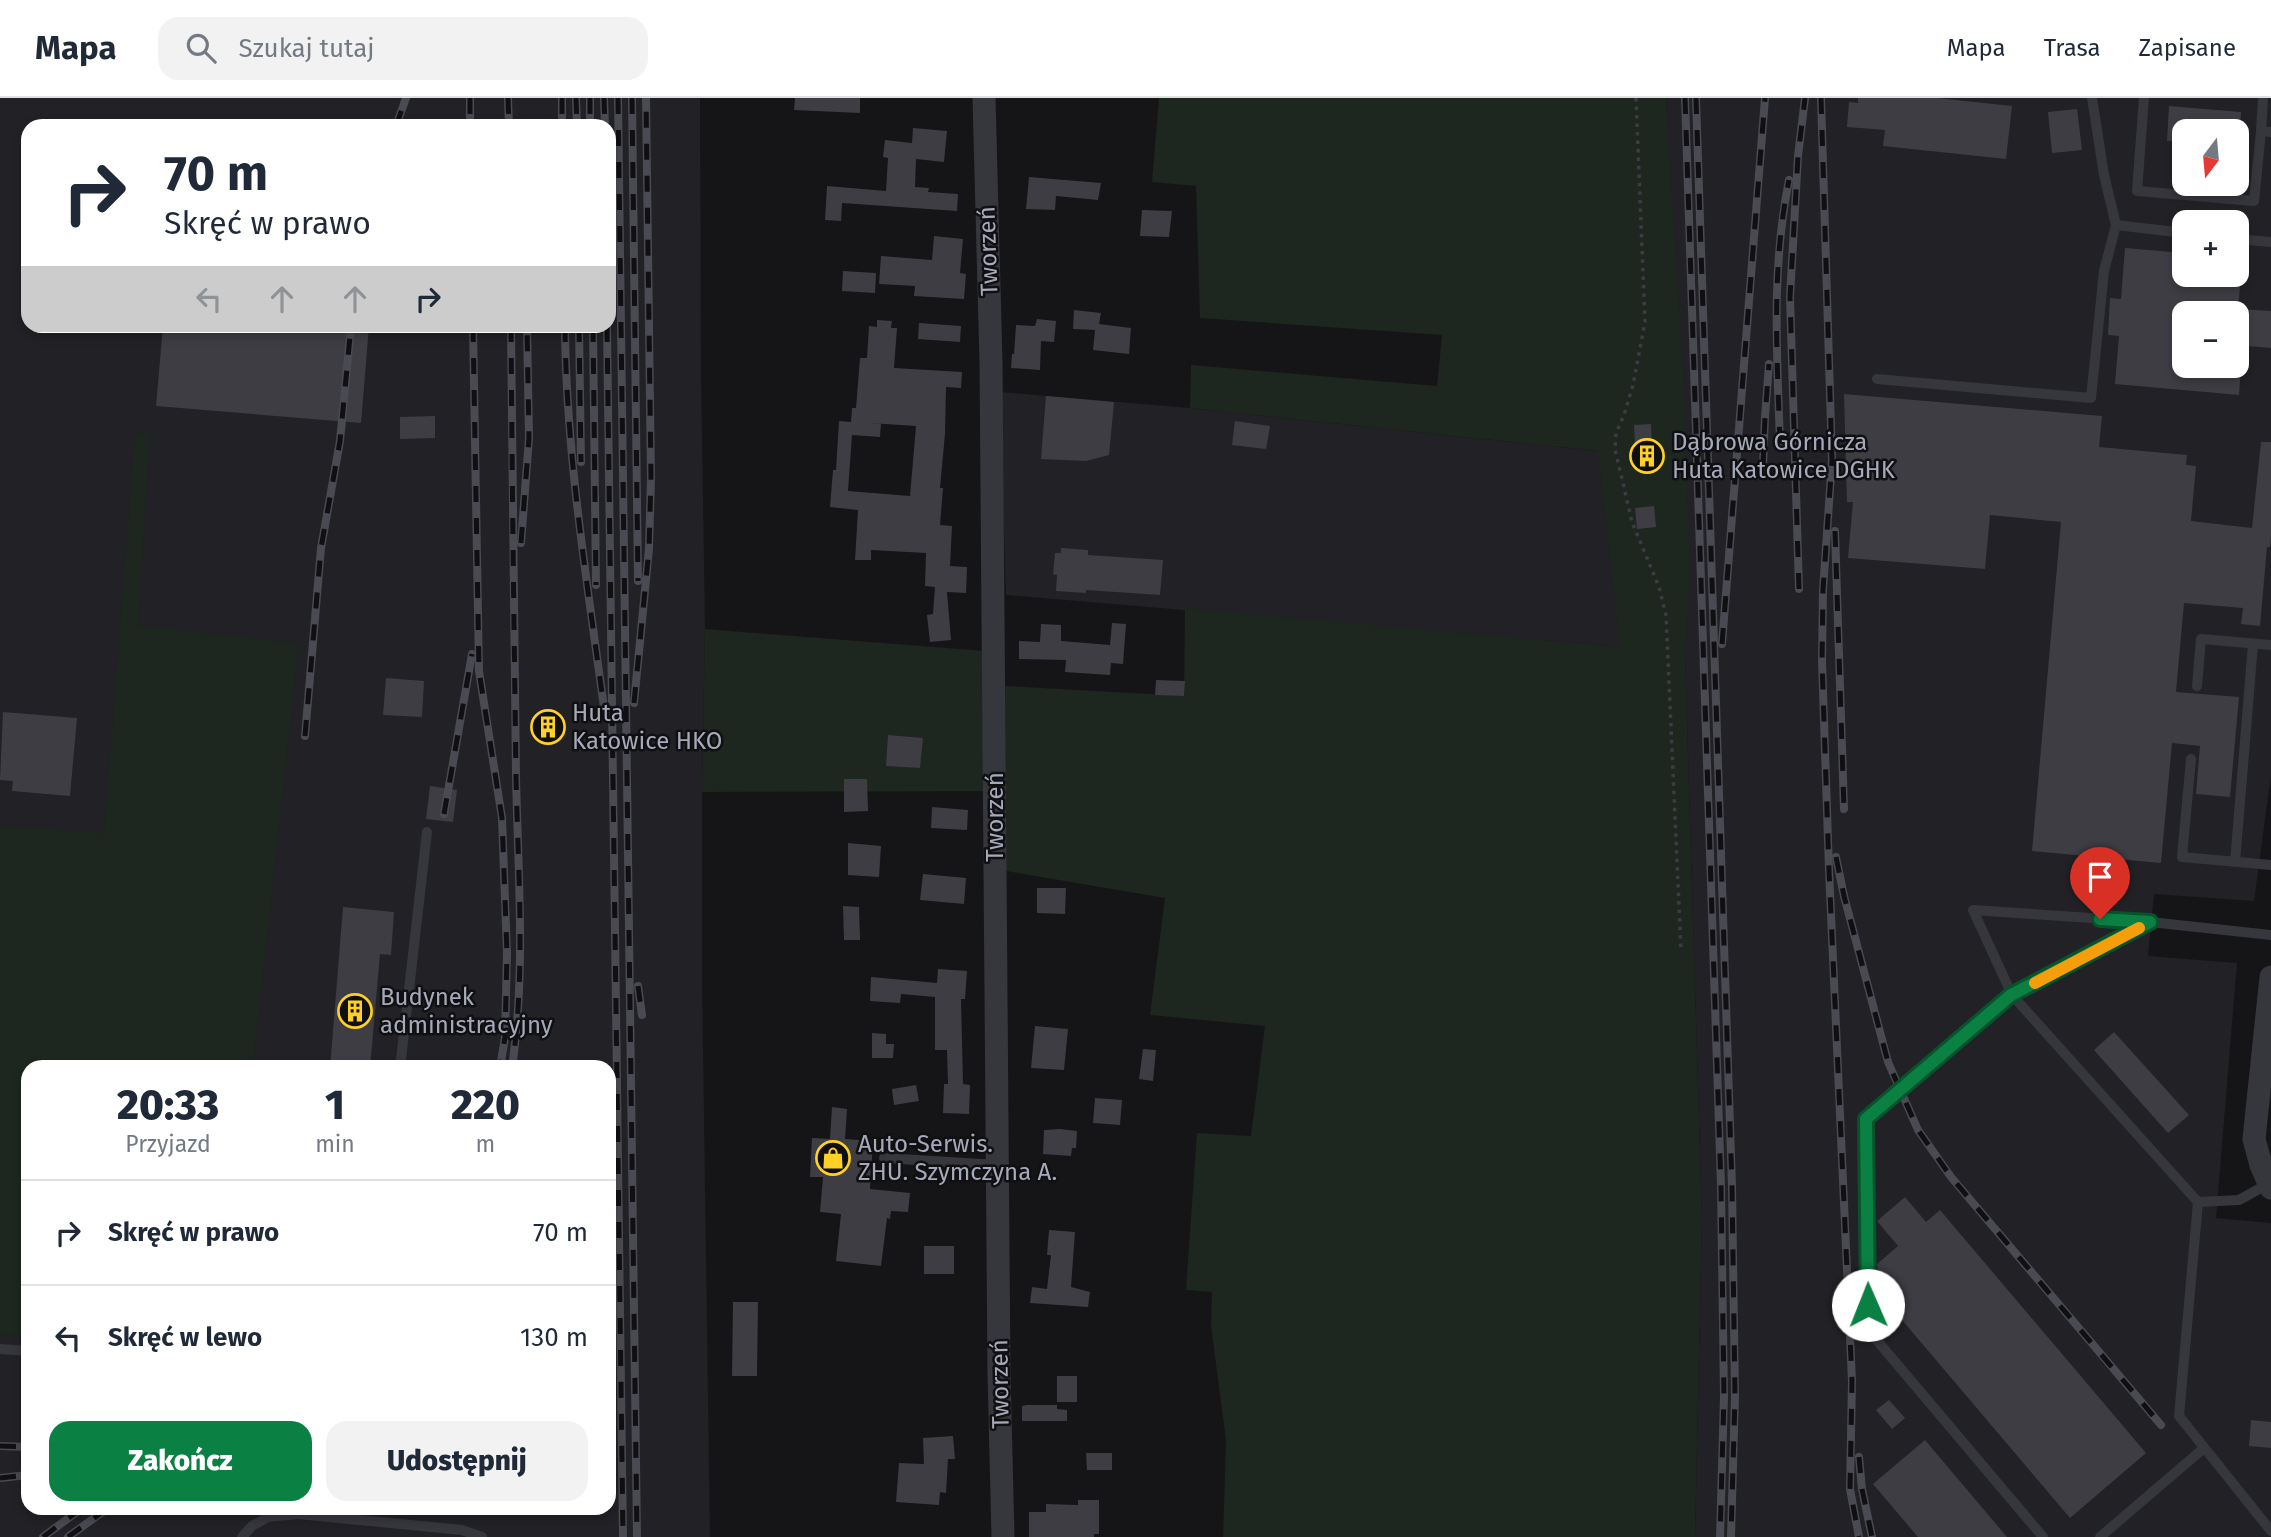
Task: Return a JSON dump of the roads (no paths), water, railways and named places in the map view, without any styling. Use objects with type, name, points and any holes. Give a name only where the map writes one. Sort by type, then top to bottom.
[{"type":"street","name":"Tworzeń","points":[[984,98],[991,363],[1003,1537]]},
{"type":"street","points":[[2270,1186],[2254,1139],[2271,977]]},
{"type":"lane","points":[[1877,379],[2091,398],[2104,271],[2116,225],[2104,175],[2092,98]]},
{"type":"lane","points":[[2144,98],[2137,191],[2254,201],[2266,131],[2263,98]]},
{"type":"lane","points":[[2116,225],[2172,232]]},
{"type":"lane","points":[[2249,240],[2271,242]]},
{"type":"lane","points":[[2197,686],[2201,639],[2271,645]]},
{"type":"lane","points":[[2235,862],[2253,644]]},
{"type":"lane","points":[[2191,759],[2182,857],[2271,865]]},
{"type":"lane","points":[[401,1060],[426,832]]},
{"type":"lane","points":[[2271,935],[2150,922],[1973,910],[2011,995],[2198,1202],[2179,1416],[2271,1531]]},
{"type":"lane","points":[[2043,1537],[1869,1331],[1866,1119],[2011,995],[2150,922]]},
{"type":"lane","points":[[884,1158],[998,1165]]},
{"type":"lane","points":[[2198,1202],[2239,1200],[2270,1186]]},
{"type":"lane","points":[[0,1349],[21,1350]]},
{"type":"lane","points":[[2100,1537],[2204,1448]]},
{"type":"lane","points":[[242,1537],[252,1526],[268,1517],[288,1515]]},
{"type":"lane","points":[[308,1515],[462,1530],[482,1537]]},
{"type":"railway","points":[[398,119],[406,98]]},
{"type":"railway","points":[[470,98],[470,119]]},
{"type":"railway","points":[[508,98],[509,119]]},
{"type":"railway","points":[[562,98],[562,119]]},
{"type":"railway","points":[[576,98],[577,119]]},
{"type":"railway","points":[[590,98],[590,119]]},
{"type":"railway","points":[[604,98],[605,119]]},
{"type":"railway","points":[[618,98],[637,1537]]},
{"type":"railway","points":[[632,98],[638,581]]},
{"type":"railway","points":[[634,703],[649,549],[651,478],[646,98]]},
{"type":"railway","points":[[1685,98],[1721,1186],[1724,1396],[1720,1537]]},
{"type":"railway","points":[[1696,98],[1732,1186],[1735,1396],[1731,1537]]},
{"type":"railway","points":[[1722,644],[1765,98]]},
{"type":"railway","points":[[1799,589],[1790,297],[1798,156],[1805,98]]},
{"type":"railway","points":[[1821,98],[1832,460],[1823,590],[1822,661],[1852,1381],[1850,1489],[1859,1537]]},
{"type":"railway","points":[[1780,443],[1777,279],[1789,180]]},
{"type":"railway","points":[[305,736],[321,548],[340,441],[350,333]]},
{"type":"railway","points":[[473,333],[479,671],[502,818],[507,953],[505,1037],[501,1060]]},
{"type":"railway","points":[[511,333],[520,922],[519,995],[513,1060]]},
{"type":"railway","points":[[521,543],[529,438],[527,333]]},
{"type":"railway","points":[[565,333],[573,470],[604,708]]},
{"type":"railway","points":[[579,333],[581,462]]},
{"type":"railway","points":[[593,333],[596,585]]},
{"type":"railway","points":[[607,333],[623,1537]]},
{"type":"railway","points":[[1763,466],[1769,364]]},
{"type":"railway","points":[[1835,531],[1844,809]]},
{"type":"railway","points":[[444,814],[472,654]]},
{"type":"railway","points":[[1836,857],[1888,1062],[1918,1130],[1951,1177],[2161,1425]]},
{"type":"railway","points":[[638,986],[642,1015]]},
{"type":"railway","points":[[0,1446],[21,1447]]},
{"type":"railway","points":[[1859,1457],[1862,1489],[1872,1537]]},
{"type":"railway","points":[[0,1478],[21,1476]]},
{"type":"railway","points":[[43,1537],[73,1515]]},
{"type":"railway","points":[[68,1537],[98,1515]]},
{"type":"place","name":"Dąbrowa Górnicza Huta Katowice DGHK","points":[[1647,456]]},
{"type":"place","name":"Huta Katowice HKO","points":[[548,727]]},
{"type":"place","name":"Budynek administracyjny","points":[[355,1011]]},
{"type":"place","name":"Auto-Serwis. ZHU. Szymczyna A.","points":[[833,1158]]}]
